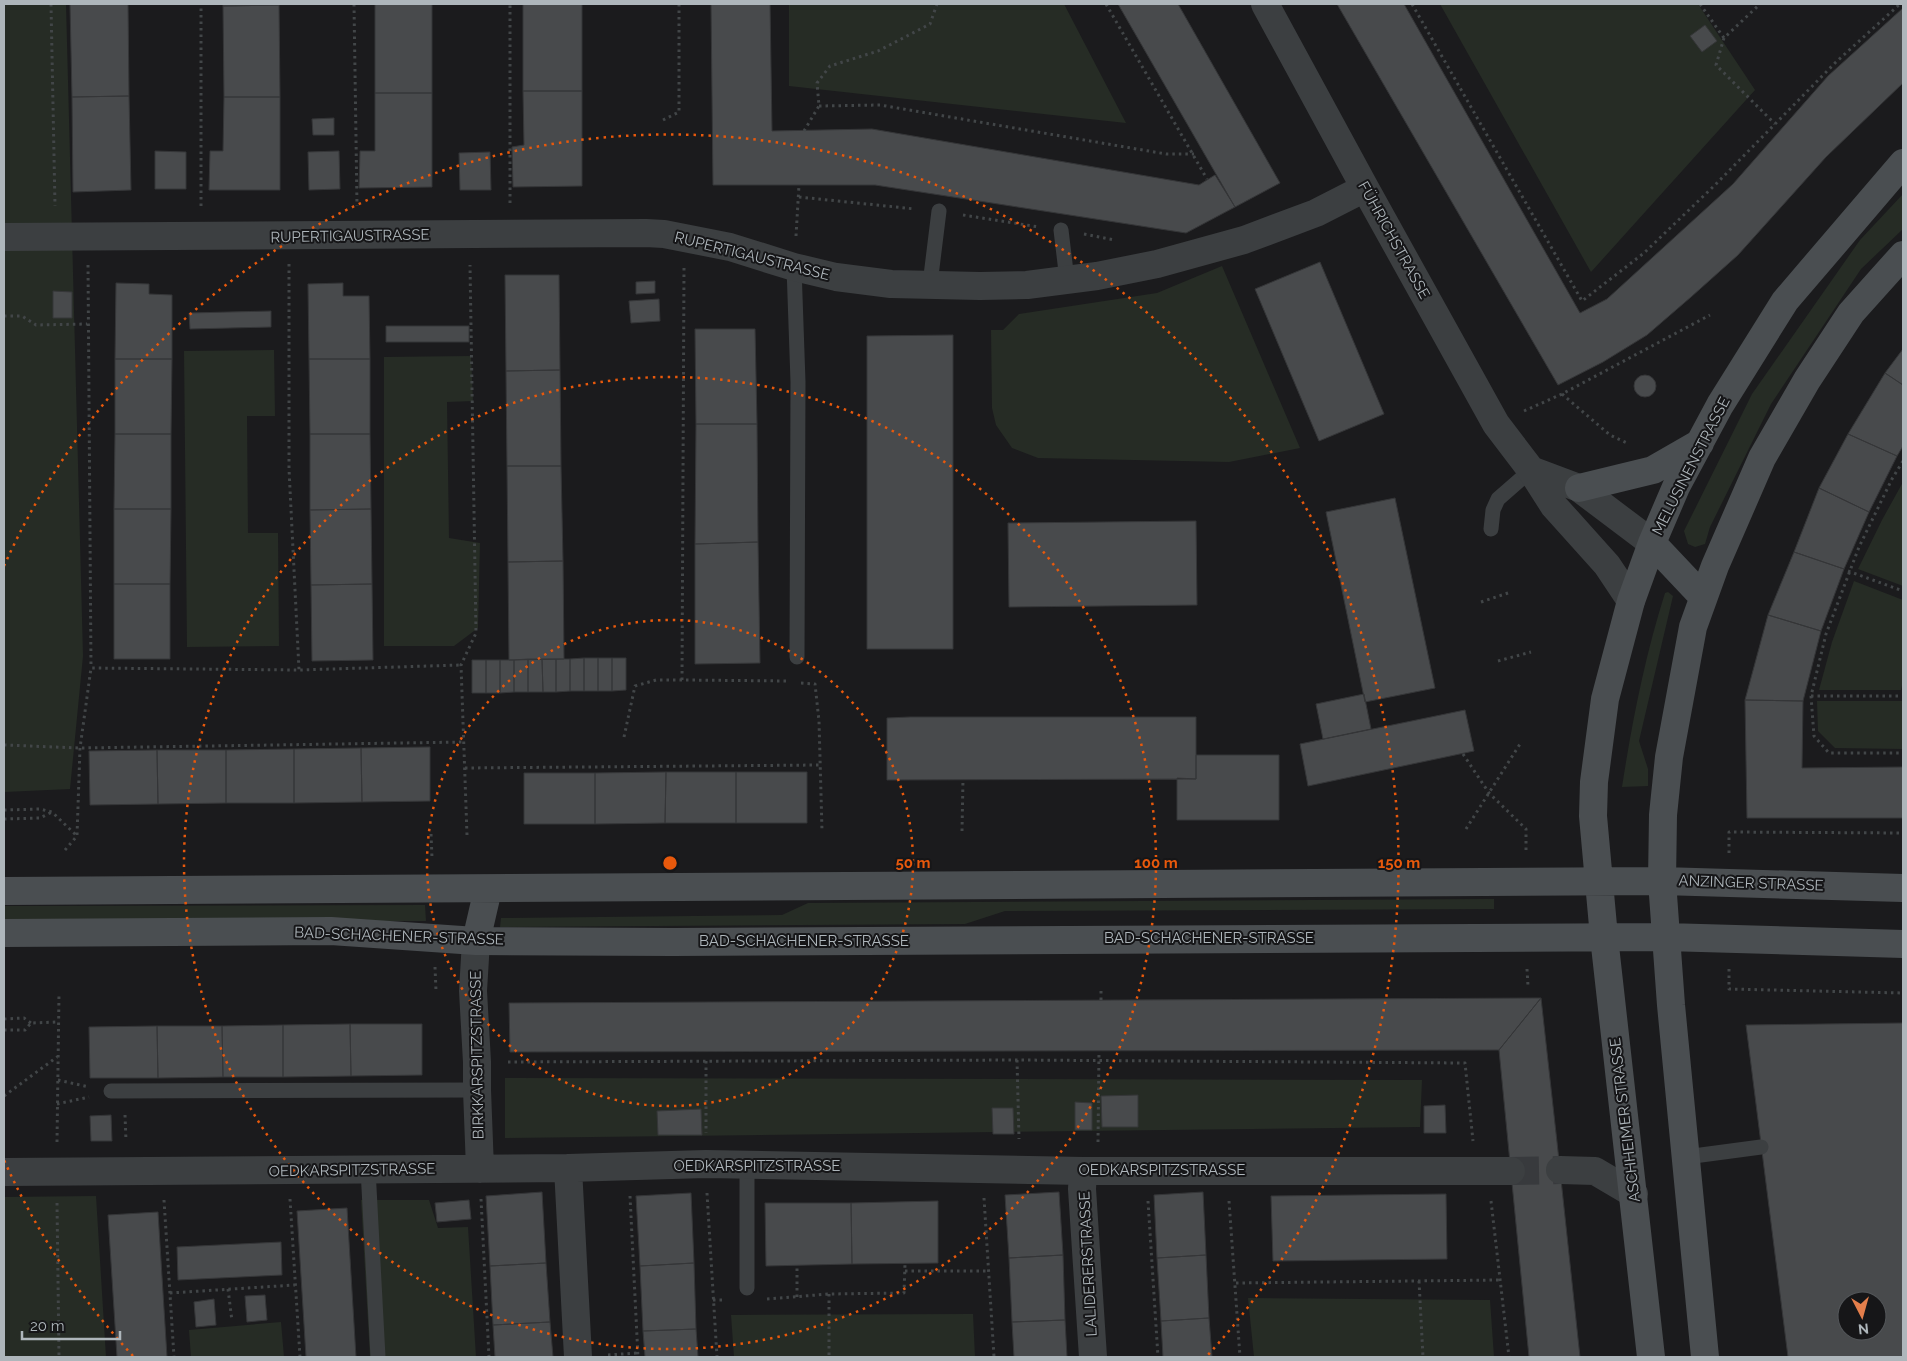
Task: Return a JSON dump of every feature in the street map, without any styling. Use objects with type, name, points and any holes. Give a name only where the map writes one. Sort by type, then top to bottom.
[{"type":"main road","name":"MELUSINENSTRASSE","points":[[1598,882],[1593,816],[1594,782],[1605,699],[1631,601],[1652,543],[1676,488],[1720,405],[1785,301],[1903,163]]},
{"type":"main road","points":[[1705,1357],[1662,881],[1663,815],[1669,756],[1692,628],[1703,596],[1762,458],[1807,380],[1851,313],[1903,255]]},
{"type":"main road","points":[[1579,488],[1653,470],[1700,443]]},
{"type":"main road","points":[[1652,543],[1703,596]]},
{"type":"main road","name":"ANZINGER STRASSE","points":[[1598,882],[1662,881],[1903,888]]},
{"type":"main road","points":[[4,891],[1598,882]]},
{"type":"main road","name":"ASCHHEIMER STRASSE","points":[[1598,882],[1651,1357]]},
{"type":"main road","points":[[476,941],[488,889]]},
{"type":"main road","name":"BAD-SCHACHENER-STRASSE","points":[[4,932],[330,931],[476,941],[673,942],[1604,937]]},
{"type":"main road","points":[[1604,937],[1903,944]]},
{"type":"street","name":"FÜHRICHSTRASSE","points":[[1266,4],[1364,188],[1496,424],[1531,470],[1554,506],[1607,565],[1631,601]]},
{"type":"street","name":"RUPERTIGAUSTRASSE","points":[[4,237],[510,234],[674,237],[730,248],[836,277],[891,284],[1027,285],[1156,264],[1244,240],[1316,212],[1364,188]]},
{"type":"street","points":[[1531,470],[1579,488],[1652,543]]},
{"type":"street","name":"BIRKKARSPITZSTRASSE","points":[[476,941],[473,991],[480,1169]]},
{"type":"street","name":"OEDKARSPITZSTRASSE","points":[[4,1172],[568,1168],[707,1176],[748,1165],[1020,1170],[1492,1171]]},
{"type":"street","points":[[568,1168],[578,1357]]},
{"type":"street","name":"LALIDERERSTRASSE","points":[[1083,1170],[1082,1189],[1093,1357]]},
{"type":"street","points":[[1560,1170],[1595,1171],[1634,1194]]},
{"type":"lane","points":[[930,284],[939,211]]},
{"type":"lane","points":[[1061,230],[1066,280]]},
{"type":"lane","points":[[794,267],[798,382],[797,657]]},
{"type":"lane","points":[[1491,529],[1492,510],[1498,499],[1531,470]]},
{"type":"lane","points":[[111,1091],[477,1090]]},
{"type":"lane","points":[[1686,1157],[1761,1147]]},
{"type":"lane","points":[[747,1288],[748,1165]]},
{"type":"lane","points":[[368,1169],[378,1357]]},
{"type":"path","points":[[51,4],[55,237]]},
{"type":"path","points":[[201,4],[201,237]]},
{"type":"path","points":[[354,4],[358,236]]},
{"type":"path","points":[[510,4],[510,234]]},
{"type":"path","points":[[663,120],[679,112],[679,4]]},
{"type":"path","points":[[804,131],[820,106],[817,83],[830,66],[878,51],[930,24],[937,4]]},
{"type":"path","points":[[1106,4],[1207,179]]},
{"type":"path","points":[[1412,4],[1582,301],[1644,253],[1716,185],[1836,62],[1900,4]]},
{"type":"path","points":[[1700,4],[1724,38]]},
{"type":"path","points":[[1760,4],[1724,38],[1716,65],[1774,124]]},
{"type":"path","points":[[820,106],[880,105],[1166,154],[1194,154]]},
{"type":"path","points":[[794,267],[799,185]]},
{"type":"path","points":[[799,197],[939,211],[1116,240]]},
{"type":"path","points":[[467,834],[461,665],[476,633],[470,235]]},
{"type":"path","points":[[289,236],[289,469],[299,670]]},
{"type":"path","points":[[65,850],[77,836],[80,748],[91,668],[88,237]]},
{"type":"path","points":[[674,237],[682,680]]},
{"type":"path","points":[[1496,424],[1562,394],[1710,315]]},
{"type":"path","points":[[4,316],[22,316],[36,325],[88,324]]},
{"type":"path","points":[[1562,394],[1610,435],[1636,448]]},
{"type":"path","points":[[1903,461],[1848,572],[1826,634],[1811,696],[1814,736],[1829,753],[1903,753]]},
{"type":"path","points":[[1848,572],[1903,591]]},
{"type":"path","points":[[1481,602],[1511,592]]},
{"type":"path","points":[[1498,662],[1531,652]]},
{"type":"path","points":[[91,668],[299,670],[461,665]]},
{"type":"path","points":[[624,736],[635,686],[656,680],[789,681],[815,684],[819,721],[822,831]]},
{"type":"path","points":[[1811,696],[1903,696]]},
{"type":"path","points":[[4,745],[80,748],[464,742]]},
{"type":"path","points":[[1466,829],[1520,744]]},
{"type":"path","points":[[1463,754],[1489,793],[1526,829],[1526,857]]},
{"type":"path","points":[[465,768],[820,765]]},
{"type":"path","points":[[962,831],[963,779]]},
{"type":"path","points":[[4,810],[40,809],[52,812],[77,836]]},
{"type":"path","points":[[4,818],[40,818],[52,812]]},
{"type":"path","points":[[1729,853],[1729,832],[1903,833]]},
{"type":"path","points":[[1729,965],[1729,989],[1903,993]]},
{"type":"path","points":[[1527,968],[1528,986]]},
{"type":"path","points":[[1101,990],[1101,1000]]},
{"type":"path","points":[[57,1143],[58,993]]},
{"type":"path","points":[[4,1019],[24,1018],[31,1023],[58,1022]]},
{"type":"path","points":[[4,1030],[25,1030],[31,1023]]},
{"type":"path","points":[[1083,1170],[1098,1148],[1099,1051]]},
{"type":"path","points":[[4,1096],[58,1056]]},
{"type":"path","points":[[477,1062],[1017,1060],[1465,1062],[1492,1171],[1500,1280],[1509,1357]]},
{"type":"path","points":[[1017,1060],[1020,1170]]},
{"type":"path","points":[[706,1061],[707,1176],[717,1357]]},
{"type":"path","points":[[58,1080],[111,1091]]},
{"type":"path","points":[[58,1104],[111,1091]]},
{"type":"path","points":[[125,1117],[126,1142]]},
{"type":"path","points":[[480,1169],[489,1357]]},
{"type":"path","points":[[1227,1170],[1240,1357]]},
{"type":"path","points":[[289,1171],[300,1357]]},
{"type":"path","points":[[163,1172],[174,1357]]},
{"type":"path","points":[[629,1188],[638,1357]]},
{"type":"path","points":[[984,1196],[994,1357]]},
{"type":"path","points":[[1148,1198],[1158,1357]]},
{"type":"path","points":[[57,1202],[59,1357]]},
{"type":"path","points":[[765,1299],[829,1294],[904,1293],[905,1264]]},
{"type":"path","points":[[797,1265],[797,1297]]},
{"type":"path","points":[[904,1271],[989,1271]]},
{"type":"path","points":[[1236,1283],[1500,1280]]},
{"type":"path","points":[[1419,1281],[1423,1357]]},
{"type":"path","points":[[170,1293],[295,1285]]},
{"type":"path","points":[[228,1289],[232,1321]]},
{"type":"path","points":[[829,1294],[829,1357]]},
{"type":"path","points":[[713,1300],[730,1300]]},
{"type":"shaded area","points":[[4,4],[66,4],[83,656],[70,789],[4,792]]},
{"type":"shaded area","points":[[789,4],[1064,4],[1126,123],[789,86]]},
{"type":"shaded area","points":[[1440,4],[1698,4],[1755,90],[1591,272]]},
{"type":"shaded area","points":[[1903,194],[1903,229],[1861,269],[1771,404],[1710,527],[1705,544],[1695,547],[1688,544],[1684,531],[1752,394],[1860,240]]},
{"type":"shaded area","points":[[1222,266],[1300,448],[1229,462],[1038,458],[1012,448],[996,425],[992,408],[991,330],[1003,330],[1019,314],[1157,293]]},
{"type":"shaded area","points":[[274,350],[275,416],[247,416],[248,533],[278,533],[279,646],[187,647],[184,351]]},
{"type":"shaded area","points":[[471,356],[473,401],[447,402],[449,538],[480,543],[478,628],[454,646],[384,646],[384,357]]},
{"type":"shaded area","points":[[1903,482],[1903,586],[1858,569]]},
{"type":"shaded area","points":[[1854,581],[1903,600],[1903,681],[1901,690],[1819,690],[1832,642]]},
{"type":"shaded area","points":[[1668,592],[1673,596],[1639,741],[1648,769],[1648,786],[1622,787],[1645,665],[1665,593]]},
{"type":"shaded area","points":[[1817,701],[1903,701],[1903,749],[1835,748],[1818,731]]},
{"type":"shaded area","points":[[1494,899],[1494,909],[1005,911],[965,924],[500,927],[501,918],[782,915],[808,903]]},
{"type":"shaded area","points":[[425,905],[426,921],[4,921],[4,906]]},
{"type":"shaded area","points":[[505,1078],[1422,1080],[1420,1127],[505,1138]]},
{"type":"shaded area","points":[[96,1196],[106,1357],[4,1357],[4,1197]]},
{"type":"shaded area","points":[[361,1200],[429,1200],[438,1228],[468,1227],[476,1357],[370,1357]]},
{"type":"shaded area","points":[[1248,1298],[1490,1300],[1494,1357],[1254,1357]]},
{"type":"shaded area","points":[[973,1314],[975,1357],[734,1357],[731,1315]]},
{"type":"shaded area","points":[[281,1322],[284,1357],[191,1357],[189,1330]]},
{"type":"building","points":[[70,4],[128,4],[129,96],[72,97]]},
{"type":"building","points":[[223,4],[279,4],[279,5],[223,6]]},
{"type":"building","points":[[375,4],[432,4],[432,93],[375,93]]},
{"type":"building","points":[[523,4],[582,4],[582,91],[523,91]]},
{"type":"building","points":[[711,4],[770,4],[772,131],[872,129],[1199,185],[1215,175],[1235,207],[1186,233],[875,185],[713,185]]},
{"type":"building","points":[[1118,4],[1178,4],[1280,183],[1235,207]]},
{"type":"building","points":[[1337,4],[1404,4],[1580,313],[1607,299],[1733,184],[1828,76],[1903,8],[1903,83],[1826,157],[1738,255],[1691,297],[1647,335],[1603,362],[1558,385]]},
{"type":"building","points":[[279,5],[280,97],[224,97],[223,6]]},
{"type":"building","points":[[1705,25],[1717,41],[1702,52],[1690,36]]},
{"type":"building","points":[[523,91],[582,91],[582,186],[513,187],[512,147],[524,145]]},
{"type":"building","points":[[375,93],[432,93],[432,187],[359,188],[360,151],[375,151]]},
{"type":"building","points":[[129,96],[131,190],[73,192],[72,97]]},
{"type":"building","points":[[224,97],[280,97],[280,190],[209,190],[210,151],[223,151]]},
{"type":"building","points":[[334,118],[334,135],[313,135],[312,119]]},
{"type":"building","points":[[155,151],[186,152],[186,189],[155,189]]},
{"type":"building","points":[[339,151],[340,189],[309,190],[308,152]]},
{"type":"building","points":[[490,152],[491,190],[460,190],[459,153]]},
{"type":"building","points":[[1320,262],[1384,414],[1319,441],[1255,289]]},
{"type":"building","points":[[505,275],[559,275],[560,370],[506,371]]},
{"type":"building","points":[[655,281],[655,293],[636,294],[636,282]]},
{"type":"building","points":[[116,283],[149,284],[149,294],[172,295],[172,359],[115,359]]},
{"type":"building","points":[[343,283],[343,296],[369,296],[370,359],[309,359],[308,284]]},
{"type":"building","points":[[53,291],[72,292],[72,318],[53,318]]},
{"type":"building","points":[[659,299],[660,321],[631,323],[629,301]]},
{"type":"building","points":[[271,311],[271,327],[190,329],[189,313]]},
{"type":"building","points":[[386,326],[469,326],[469,342],[386,342]]},
{"type":"building","points":[[695,329],[755,329],[757,424],[696,424]]},
{"type":"building","points":[[953,335],[953,649],[867,649],[867,336]]},
{"type":"building","points":[[1903,349],[1903,385],[1885,373]]},
{"type":"building","points":[[115,359],[172,359],[171,434],[115,434]]},
{"type":"building","points":[[309,359],[370,359],[370,434],[310,434]]},
{"type":"building","points":[[560,370],[561,466],[507,466],[506,371]]},
{"type":"building","points":[[1885,373],[1903,385],[1903,446],[1897,456],[1848,434]]},
{"type":"building","points":[[1645,375],[1655,382],[1656,386],[1649,396],[1645,397],[1635,390],[1634,386],[1641,376]]},
{"type":"building","points":[[696,424],[757,424],[758,542],[695,544]]},
{"type":"building","points":[[115,434],[171,434],[171,509],[114,509]]},
{"type":"building","points":[[310,434],[370,434],[371,509],[310,510]]},
{"type":"building","points":[[1848,434],[1897,456],[1869,512],[1819,488]]},
{"type":"building","points":[[507,466],[561,466],[563,561],[508,562]]},
{"type":"building","points":[[1819,488],[1869,512],[1844,569],[1794,552]]},
{"type":"building","points":[[1395,498],[1435,688],[1365,702],[1326,512]]},
{"type":"building","points":[[114,509],[171,509],[170,584],[114,584]]},
{"type":"building","points":[[371,509],[372,584],[311,585],[310,510]]},
{"type":"building","points":[[1196,521],[1197,605],[1009,607],[1008,523]]},
{"type":"building","points":[[758,542],[760,663],[695,664],[695,544]]},
{"type":"building","points":[[1794,552],[1844,569],[1821,631],[1768,615]]},
{"type":"building","points":[[563,561],[564,659],[509,660],[508,562]]},
{"type":"building","points":[[114,584],[170,584],[170,659],[114,659]]},
{"type":"building","points":[[372,584],[373,660],[312,661],[311,585]]},
{"type":"building","points":[[1768,615],[1821,631],[1803,701],[1745,700]]},
{"type":"building","points":[[584,658],[584,691],[570,691],[570,659]]},
{"type":"building","points":[[584,658],[598,658],[598,691],[584,691]]},
{"type":"building","points":[[598,658],[612,658],[612,691],[598,691]]},
{"type":"building","points":[[612,658],[626,658],[626,690],[612,691]]},
{"type":"building","points":[[528,659],[528,692],[514,692],[514,660]]},
{"type":"building","points":[[528,659],[542,659],[543,692],[528,692]]},
{"type":"building","points":[[542,659],[556,659],[556,692],[543,692]]},
{"type":"building","points":[[556,659],[570,659],[570,691],[556,692]]},
{"type":"building","points":[[472,660],[486,660],[486,693],[472,693]]},
{"type":"building","points":[[486,660],[500,660],[500,693],[486,693]]},
{"type":"building","points":[[500,660],[514,660],[514,692],[500,693]]},
{"type":"building","points":[[1364,694],[1371,729],[1323,739],[1316,704]]},
{"type":"building","points":[[1745,700],[1803,701],[1802,768],[1903,767],[1903,818],[1747,818]]},
{"type":"building","points":[[1465,710],[1474,751],[1308,786],[1300,744]]},
{"type":"building","points":[[1196,717],[1196,779],[887,780],[887,718]]},
{"type":"building","points":[[430,747],[430,801],[362,802],[361,748]]},
{"type":"building","points":[[361,748],[362,802],[294,803],[294,749]]},
{"type":"building","points":[[294,749],[294,803],[226,803],[226,750]]},
{"type":"building","points":[[157,750],[226,750],[226,803],[158,804]]},
{"type":"building","points":[[157,750],[158,804],[90,805],[89,751]]},
{"type":"building","points":[[1196,755],[1279,755],[1279,820],[1177,820],[1177,778],[1196,779]]},
{"type":"building","points":[[666,772],[736,772],[736,823],[665,823]]},
{"type":"building","points":[[666,772],[665,823],[595,824],[595,773]]},
{"type":"building","points":[[736,772],[807,772],[807,823],[736,823]]},
{"type":"building","points":[[524,773],[595,773],[595,824],[524,824]]},
{"type":"building","points":[[1541,998],[1580,1357],[1529,1357],[1499,1050]]},
{"type":"building","points":[[1541,998],[1499,1050],[510,1052],[509,1003]]},
{"type":"building","points":[[1903,1023],[1903,1357],[1788,1357],[1746,1025]]},
{"type":"building","points":[[350,1024],[422,1024],[422,1075],[351,1076]]},
{"type":"building","points":[[350,1024],[351,1076],[283,1077],[283,1025]]},
{"type":"building","points":[[283,1025],[283,1077],[223,1077],[222,1026]]},
{"type":"building","points":[[157,1026],[222,1026],[223,1077],[158,1078]]},
{"type":"building","points":[[157,1026],[158,1078],[90,1078],[89,1027]]},
{"type":"building","points":[[1138,1095],[1138,1127],[1102,1127],[1101,1096]]},
{"type":"building","points":[[1075,1102],[1092,1103],[1092,1130],[1075,1130]]},
{"type":"building","points":[[1445,1105],[1446,1133],[1424,1133],[1424,1106]]},
{"type":"building","points":[[992,1108],[1013,1108],[1014,1134],[993,1134]]},
{"type":"building","points":[[701,1109],[702,1135],[658,1135],[657,1111]]},
{"type":"building","points":[[111,1115],[112,1141],[91,1141],[90,1116]]},
{"type":"building","points":[[542,1192],[546,1263],[490,1266],[486,1196]]},
{"type":"building","points":[[1059,1192],[1063,1255],[1009,1258],[1005,1195]]},
{"type":"building","points":[[1203,1192],[1206,1255],[1157,1258],[1154,1195]]},
{"type":"building","points":[[691,1193],[694,1263],[640,1266],[636,1196]]},
{"type":"building","points":[[1446,1194],[1447,1259],[1273,1261],[1271,1196]]},
{"type":"building","points":[[469,1200],[471,1219],[437,1222],[435,1203]]},
{"type":"building","points":[[938,1201],[938,1263],[852,1264],[851,1203]]},
{"type":"building","points":[[765,1203],[851,1203],[852,1264],[766,1266]]},
{"type":"building","points":[[347,1208],[356,1357],[306,1357],[297,1211]]},
{"type":"building","points":[[158,1212],[167,1357],[117,1357],[108,1215]]},
{"type":"building","points":[[281,1242],[282,1275],[178,1280],[177,1247]]},
{"type":"building","points":[[1063,1255],[1065,1320],[1012,1322],[1009,1258]]},
{"type":"building","points":[[1206,1255],[1209,1318],[1161,1321],[1157,1258]]},
{"type":"building","points":[[546,1263],[550,1322],[493,1325],[490,1266]]},
{"type":"building","points":[[694,1263],[696,1329],[643,1331],[640,1266]]},
{"type":"building","points":[[265,1295],[267,1320],[247,1322],[245,1296]]},
{"type":"building","points":[[214,1299],[216,1325],[196,1327],[194,1302]]},
{"type":"building","points":[[1209,1318],[1212,1357],[1163,1357],[1161,1321]]},
{"type":"building","points":[[1065,1320],[1067,1357],[1014,1357],[1012,1322]]},
{"type":"building","points":[[550,1322],[553,1357],[495,1357],[493,1325]]},
{"type":"building","points":[[696,1329],[698,1357],[645,1357],[643,1331]]},
{"type":"tunnel","points":[[1511,1171],[1560,1170]]}]
